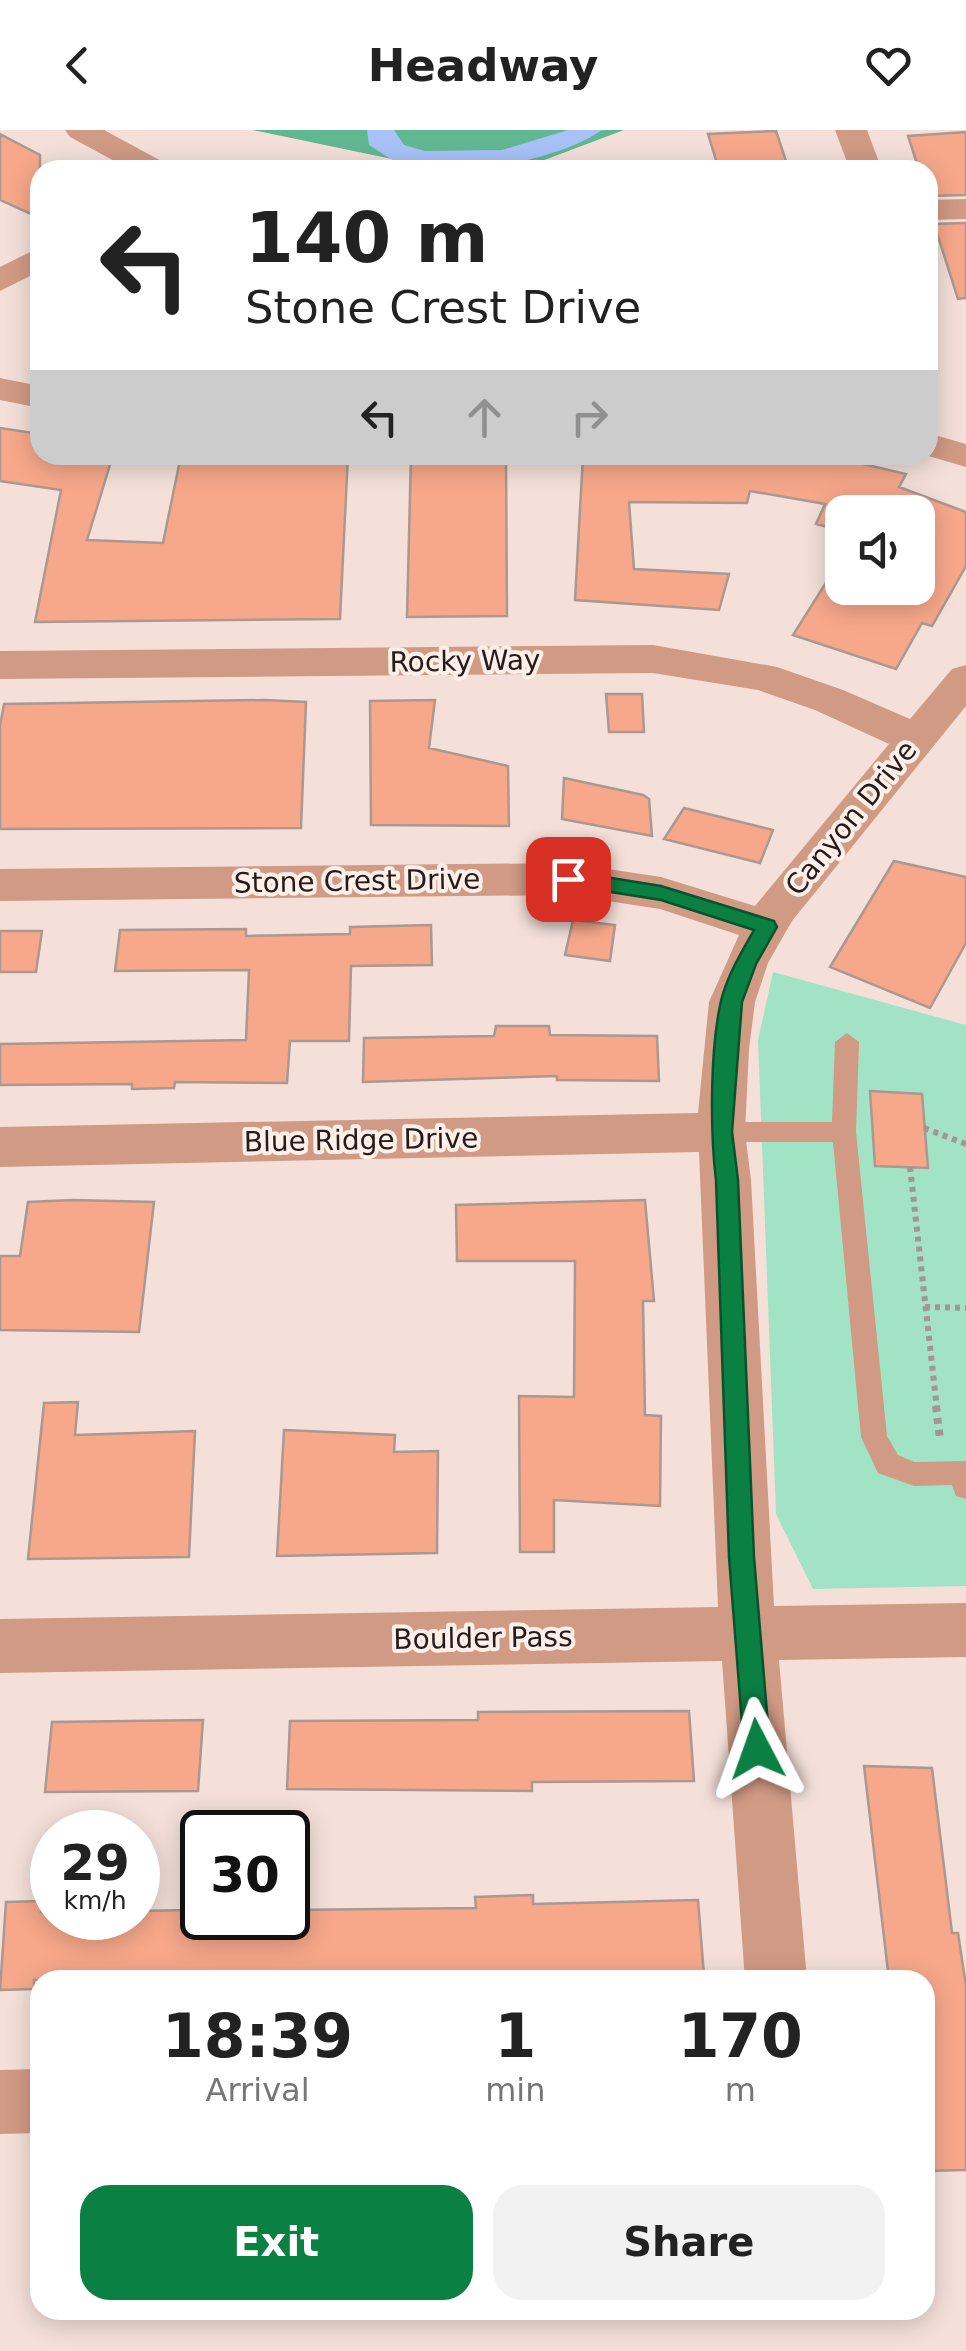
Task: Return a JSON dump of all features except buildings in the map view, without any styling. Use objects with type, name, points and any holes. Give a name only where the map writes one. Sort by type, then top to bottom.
[{"type":"street","points":[[81,130],[136,160]]},
{"type":"street","points":[[851,130],[862,160]]},
{"type":"street","points":[[938,210],[966,209]]},
{"type":"street","points":[[0,281],[30,263]]},
{"type":"street","points":[[0,389],[30,395]]},
{"type":"street","points":[[938,447],[966,456]]},
{"type":"street","name":"Rocky Way","points":[[0,665],[653,659],[763,676],[916,739]]},
{"type":"street","name":"Canyon Drive","points":[[775,1970],[748,1634],[727,1180],[721,1132],[732,1002],[746,963],[800,878],[966,679]]},
{"type":"street","name":"Stone Crest Drive","points":[[0,885],[568,879],[661,893],[767,927]]},
{"type":"street","name":"Blue Ridge Drive","points":[[0,1147],[721,1132]]},
{"type":"street","name":"Boulder Pass","points":[[0,1646],[966,1630]]},
{"type":"street","points":[[0,2102],[30,2101]]},
{"type":"lane","points":[[847,1042],[844,1132],[874,1437],[888,1464],[914,1474],[965,1477]]},
{"type":"lane","points":[[721,1132],[844,1132]]},
{"type":"path","points":[[924,1128],[966,1144]]},
{"type":"path","points":[[910,1167],[940,1445],[953,1445]]},
{"type":"path","points":[[925,1307],[966,1308]]},
{"type":"green space","points":[[253,130],[624,130],[544,160],[397,160]]},
{"type":"green space","points":[[773,972],[966,1025],[966,1586],[813,1589],[776,1514],[758,1040]]},
{"type":"water","points":[[367,130],[394,130],[404,145],[425,151],[502,150],[568,130],[602,130],[558,151],[526,160],[393,160],[369,145]]},
{"type":"route","points":[[568,879],[661,893],[767,927],[746,963],[732,1002],[721,1132],[727,1180],[742,1557],[757,1749]]}]
